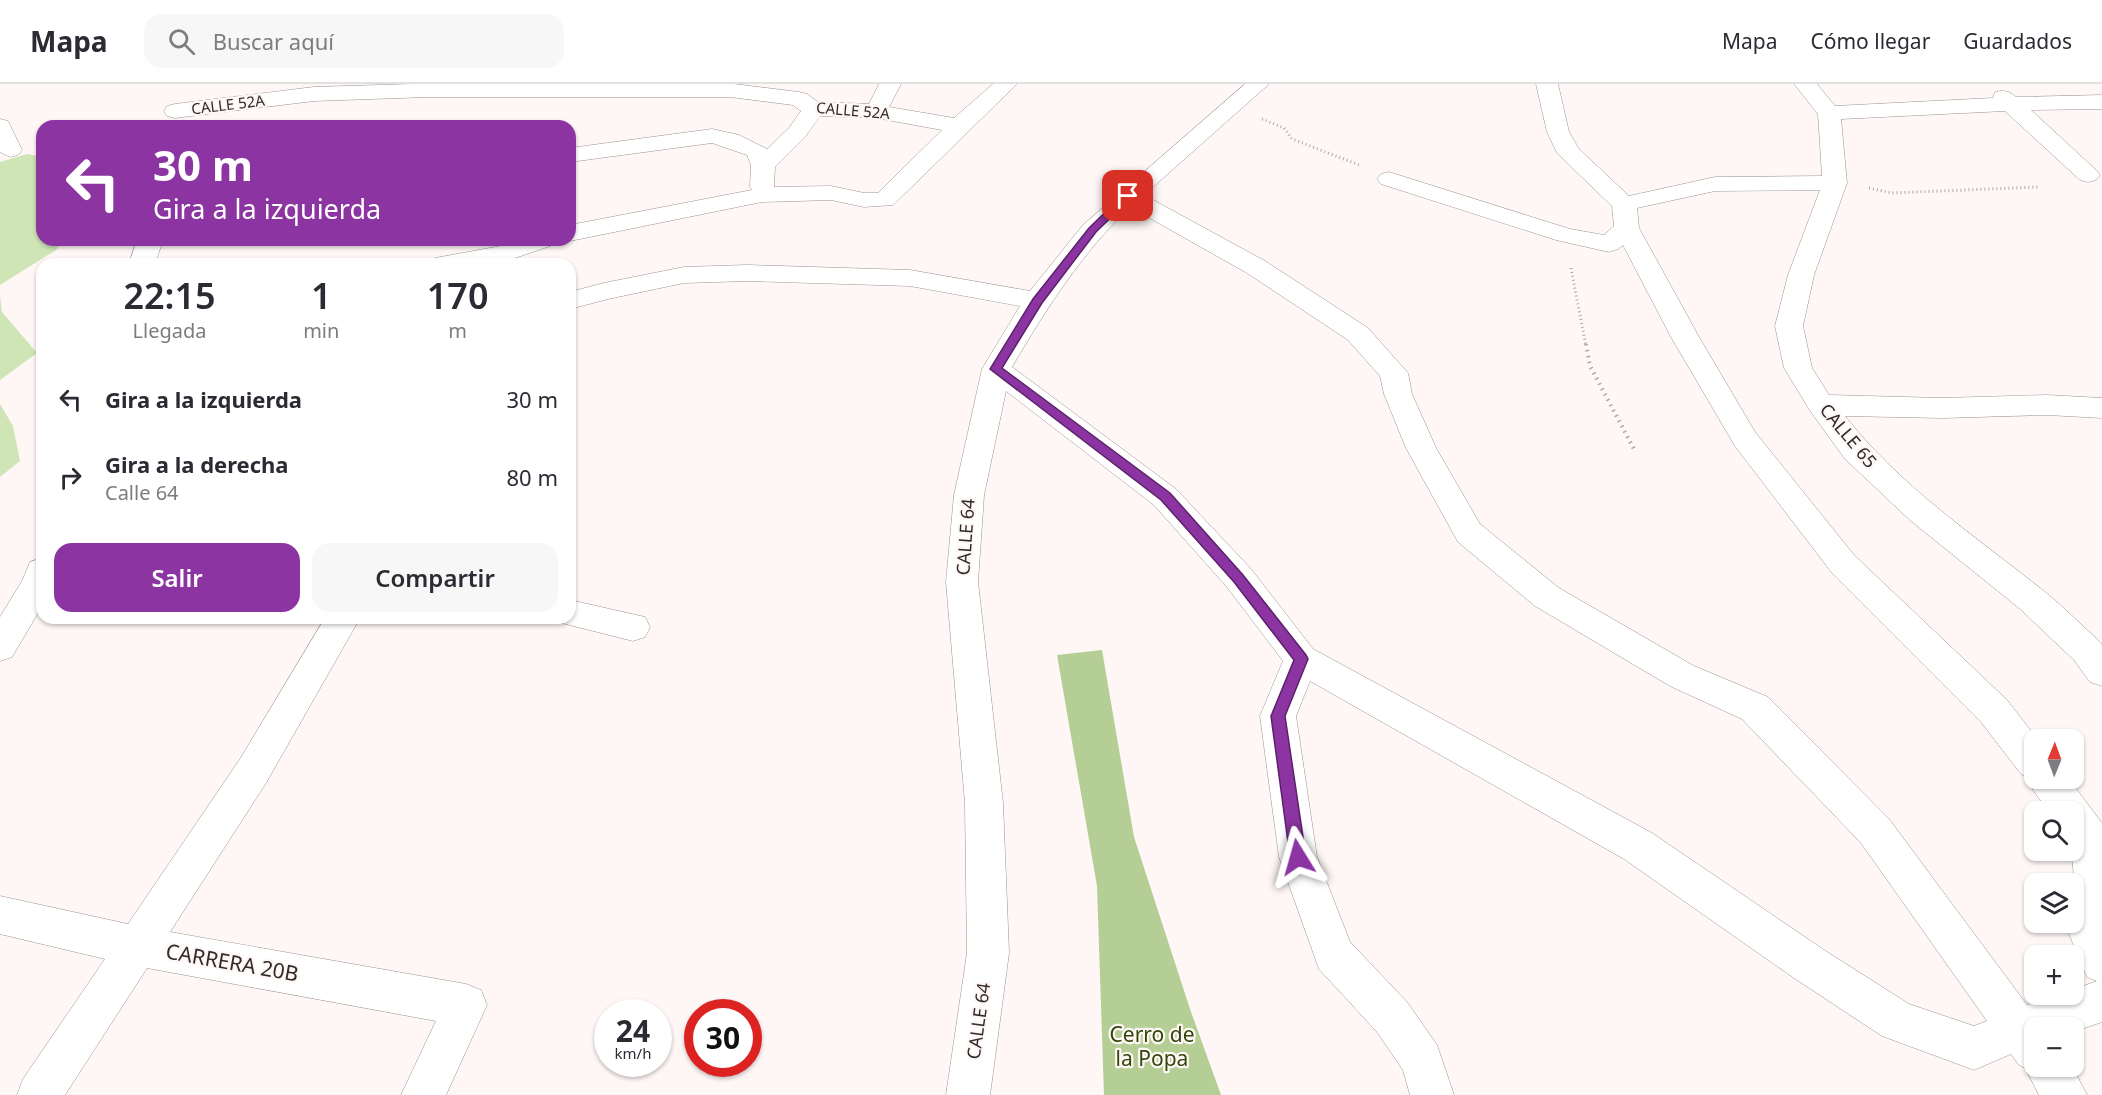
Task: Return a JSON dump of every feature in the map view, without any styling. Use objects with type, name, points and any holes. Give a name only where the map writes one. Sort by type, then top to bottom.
[{"type":"street","points":[[876,111],[890,84]]},
{"type":"street","points":[[576,232],[762,195],[831,193],[864,200],[884,200],[959,126],[1006,84]]},
{"type":"street","name":"CALLE 64","points":[[968,1095],[988,953],[984,802],[962,582],[969,495],[996,369],[1037,301],[1092,230],[1258,84]]},
{"type":"street","points":[[1547,84],[1558,132],[1569,153],[1626,216],[1685,337],[1745,439],[1843,564],[1994,711],[2024,750]]},
{"type":"street","points":[[1805,84],[1828,113],[2102,102]]},
{"type":"street","points":[[1989,84],[2088,175]]},
{"type":"street","name":"CALLE 52A","points":[[176,110],[314,94],[430,87],[732,87],[799,99],[813,109],[876,111],[959,126]]},
{"type":"street","points":[[763,165],[807,122],[813,109]]},
{"type":"street","name":"CALLE 65","points":[[1828,113],[1835,183],[1801,275],[1789,326],[1798,368],[1821,405],[1856,451],[1922,513],[2031,599],[2086,650],[2102,672]]},
{"type":"street","points":[[0,126],[10,150]]},
{"type":"street","points":[[576,154],[712,136],[731,140],[757,151],[763,165],[762,195]]},
{"type":"street","points":[[1389,179],[1564,235],[1609,244],[1626,216],[1715,184],[1835,183]]},
{"type":"street","points":[[1128,196],[1256,267],[1358,334],[1394,373],[1398,393],[1421,448],[1469,533],[1547,597],[1682,676],[1755,708],[1875,831],[2024,1035]]},
{"type":"street","points":[[478,258],[506,253],[526,246]]},
{"type":"street","points":[[576,299],[604,291],[684,275],[747,273],[910,278],[1037,301]]},
{"type":"street","points":[[996,369],[1165,497],[1239,578],[1301,659],[1638,846],[1809,964],[1897,1021],[1974,1048],[2024,1040]]},
{"type":"street","points":[[1821,405],[1942,408],[2047,405],[2102,408]]},
{"type":"street","points":[[0,646],[36,587]]},
{"type":"street","points":[[576,614],[633,627]]},
{"type":"street","points":[[39,1095],[254,771],[340,624]]},
{"type":"street","points":[[1301,659],[1278,716],[1298,857],[1334,956],[1392,1017],[1422,1060],[1432,1095]]},
{"type":"street","points":[[2056,789],[2066,801]]},
{"type":"street","points":[[2084,822],[2099,900],[2086,901],[2081,915],[2102,963]]},
{"type":"street","name":"CARRERA 20B","points":[[0,915],[137,946],[466,1005],[423,1095]]},
{"type":"street","points":[[2070,1017],[2102,1001]]},
{"type":"street","points":[[2053,1077],[2065,1095]]},
{"type":"path","points":[[1231,108],[1284,128],[1292,140],[1389,179]]},
{"type":"path","points":[[1835,183],[1892,193],[2038,187]]},
{"type":"path","points":[[1564,235],[1590,366],[1635,451]]},
{"type":"green space","points":[[27,154],[36,156],[36,246],[59,246],[43,258],[36,258],[36,262],[0,285],[0,162]]},
{"type":"green space","points":[[0,296],[2,312],[36,354],[0,380]]},
{"type":"green space","points":[[0,404],[13,426],[20,461],[0,477]]},
{"type":"green space","name":"Cerro de la Popa","points":[[1102,650],[1134,837],[1190,1009],[1221,1095],[1104,1095],[1097,886],[1057,655]]},
{"type":"route","points":[[1128,196],[1092,230],[1037,301],[996,369],[1165,497],[1239,578],[1301,659],[1278,716],[1298,857]]}]
